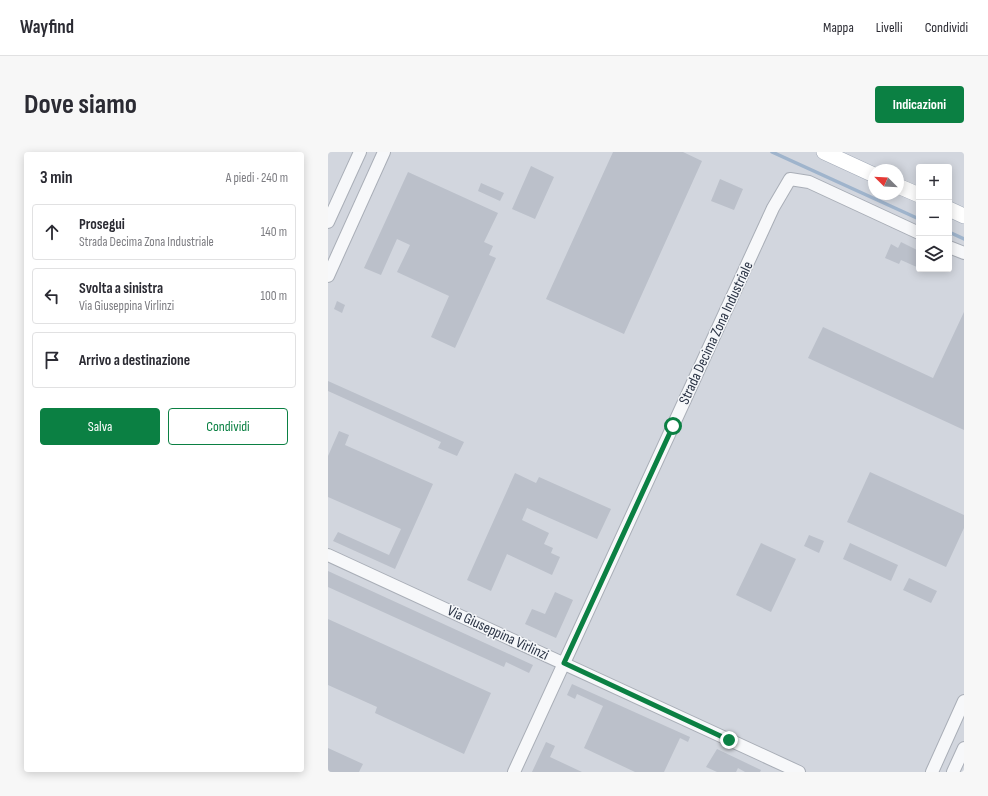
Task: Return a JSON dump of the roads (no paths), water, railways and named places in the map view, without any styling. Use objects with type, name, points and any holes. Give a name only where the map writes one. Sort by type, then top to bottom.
[{"type":"main road","points":[[824,152],[868,172]]},
{"type":"main road","points":[[904,189],[916,194]]},
{"type":"main road","points":[[952,210],[964,216]]},
{"type":"street","points":[[328,222],[360,152]]},
{"type":"street","points":[[328,275],[384,152]]},
{"type":"street","name":"Strada Decima Zona Industriale","points":[[514,772],[773,208],[790,179],[809,182],[916,232]]},
{"type":"street","points":[[952,247],[964,253]]},
{"type":"street","name":"Via Giuseppina Virlinzi","points":[[328,555],[799,772]]},
{"type":"street","points":[[932,772],[964,701]]},
{"type":"street","points":[[953,772],[964,748]]},
{"type":"waterway","points":[[772,152],[916,218]]},
{"type":"waterway","points":[[952,233],[964,239]]}]
